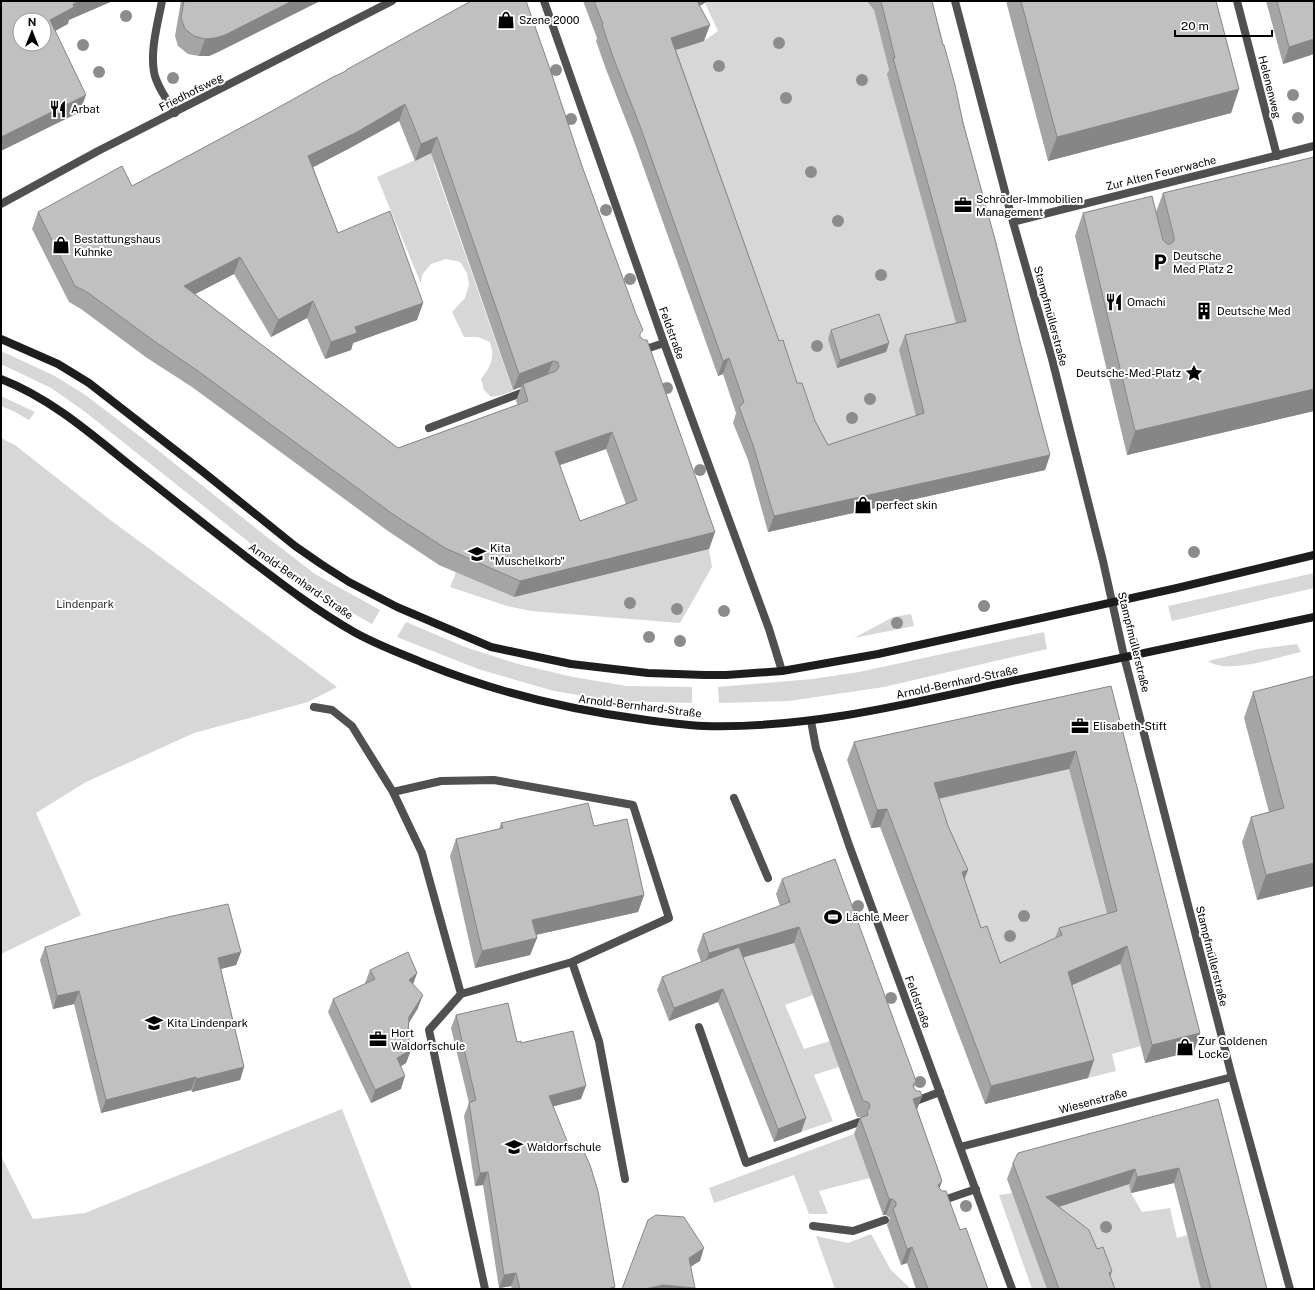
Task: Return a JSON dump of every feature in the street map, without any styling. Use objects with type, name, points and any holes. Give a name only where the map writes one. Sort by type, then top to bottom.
[{"type":"main road","points":[[1,339],[58,364],[89,383],[295,546],[349,582],[397,607],[491,647],[571,664],[648,673],[705,675],[782,671],[878,654],[1112,602],[1314,554]]},
{"type":"main road","name":"Arnold-Bernhard-Straße","points":[[1,379],[17,385],[54,406],[287,588],[328,616],[378,644],[479,684],[524,698],[595,713],[704,726],[755,725],[811,721],[877,710],[1124,656],[1314,617]]},
{"type":"street","points":[[162,1],[153,52],[154,72],[162,92],[175,113]]},
{"type":"street","name":"Friedhofsweg","points":[[1,204],[98,152],[392,1]]},
{"type":"street","name":"Feldstraße","points":[[544,1],[664,343],[769,629],[782,671]]},
{"type":"street","name":"Stampfmüllerstraße","points":[[955,1],[1013,222],[1054,366],[1124,656],[1232,1077],[1290,1289]]},
{"type":"street","name":"Helenenweg","points":[[1237,1],[1277,156]]},
{"type":"street","name":"Zur Alten Feuerwache","points":[[1013,222],[1143,193],[1314,146]]},
{"type":"street","points":[[639,352],[664,343]]},
{"type":"street","points":[[429,428],[533,389]]},
{"type":"street","points":[[314,707],[332,710],[352,726],[393,792],[422,853],[461,994]]},
{"type":"street","name":"Feldstraße","points":[[811,721],[816,748],[841,823],[1012,1289]]},
{"type":"street","points":[[393,792],[441,781],[494,780],[633,805],[669,918],[572,962],[461,994],[429,1030],[485,1289]]},
{"type":"street","points":[[734,798],[768,878]]},
{"type":"street","points":[[572,962],[599,1041],[625,1179]]},
{"type":"street","points":[[699,1026],[746,1163],[859,1122]]},
{"type":"street","name":"Wiesenstraße","points":[[960,1147],[1232,1077]]},
{"type":"street","points":[[913,1102],[940,1092]]},
{"type":"street","points":[[938,1202],[976,1189]]},
{"type":"street","points":[[813,1226],[853,1230],[885,1220]]},
{"type":"green space","points":[[708,1],[872,1],[890,74],[888,74],[960,336],[977,409],[822,460],[666,53],[704,41],[718,31],[705,3]]},
{"type":"green space","points":[[433,152],[434,165],[513,391],[501,395],[491,397],[484,390],[481,379],[491,362],[492,353],[490,342],[478,337],[464,337],[452,312],[465,298],[469,284],[467,273],[460,262],[446,259],[431,264],[422,275],[421,284],[377,177]]},
{"type":"green space","points":[[1,351],[53,375],[84,394],[315,574],[380,610],[372,624],[333,602],[289,574],[84,411],[51,388],[1,364]]},
{"type":"green space","points":[[1,396],[35,412],[29,420],[1,406]]},
{"type":"green space","name":"Lindenpark","points":[[1,438],[15,445],[109,519],[337,687],[308,702],[194,733],[86,782],[36,813],[81,915],[1,954]]},
{"type":"green space","points":[[709,549],[712,567],[680,623],[531,611],[507,606],[450,587],[456,572],[514,597]]},
{"type":"green space","points":[[1314,573],[1314,588],[1172,621],[1168,606]]},
{"type":"green space","points":[[911,614],[914,626],[854,638],[893,617]]},
{"type":"green space","points":[[406,622],[465,647],[518,664],[573,677],[627,686],[692,687],[692,703],[616,701],[554,691],[478,669],[397,637]]},
{"type":"green space","points":[[1044,632],[1047,649],[884,687],[789,701],[719,703],[718,687],[812,679],[859,672]]},
{"type":"green space","points":[[1297,644],[1301,652],[1253,664],[1227,666],[1217,665],[1208,661],[1258,649]]},
{"type":"green space","points":[[1069,769],[1141,1046],[1112,1054],[1116,1071],[1088,1078],[1014,1036],[927,801]]},
{"type":"green space","points":[[794,943],[813,995],[785,1005],[804,1049],[830,1041],[839,1067],[814,1075],[833,1121],[801,1132],[734,960]]},
{"type":"green space","points":[[342,1109],[412,1289],[1,1289],[1,1156],[33,1219],[85,1213]]},
{"type":"green space","points":[[854,1134],[870,1178],[819,1191],[828,1214],[809,1214],[794,1175],[714,1203],[709,1188]]},
{"type":"green space","points":[[1129,1181],[1131,1193],[1142,1212],[1170,1208],[1177,1238],[1187,1235],[1202,1289],[1101,1289],[1053,1209],[1106,1192]]},
{"type":"green space","points":[[1012,1193],[1048,1289],[1032,1289],[999,1195]]},
{"type":"green space","points":[[871,1234],[891,1270],[911,1289],[835,1289],[816,1236],[848,1243]]},
{"type":"building","points":[[1,1],[80,1],[73,4],[74,7],[52,19],[52,12],[12,12],[12,52],[52,52],[52,24],[86,95],[1,137]]},
{"type":"building","points":[[184,1],[292,1],[225,35],[205,39],[194,36],[185,29],[181,18]]},
{"type":"building","points":[[471,1],[526,1],[582,166],[643,330],[640,337],[647,340],[715,532],[520,581],[445,548],[394,515],[198,371],[87,292],[75,286],[38,212],[122,166],[132,186]],"holes":[[[405,104],[421,144],[437,137],[519,374],[553,361],[558,362],[559,367],[556,371],[523,384],[528,401],[398,448],[184,286],[240,257],[278,320],[313,301],[331,342],[357,333],[355,327],[423,303],[390,211],[338,233],[308,156],[357,132]],[[612,432],[637,500],[580,521],[555,452]]]},
{"type":"building","points":[[594,1],[697,1],[710,25],[671,38],[779,341],[783,340],[797,383],[802,383],[815,421],[828,445],[924,413],[905,335],[966,321],[893,58],[895,58],[881,1],[932,1],[1050,455],[774,516],[753,445],[739,407],[744,402],[729,358],[723,361]]},
{"type":"building","points":[[1021,1],[1216,1],[1239,89],[1057,137]]},
{"type":"building","points":[[1277,1],[1314,1],[1314,39],[1289,47]]},
{"type":"building","name":"Deutsche Med","points":[[1314,157],[1314,389],[1135,431],[1083,213],[1152,196],[1163,240],[1167,244],[1170,244],[1174,241],[1174,237],[1163,193]]},
{"type":"building","points":[[879,314],[889,343],[840,360],[831,330]]},
{"type":"building","points":[[1314,676],[1314,863],[1266,875],[1251,817],[1284,808],[1253,692]]},
{"type":"building","points":[[1111,686],[1200,1033],[1152,1045],[1127,946],[1068,972],[1094,1060],[991,1086],[887,809],[877,810],[854,742]],"holes":[[[1076,751],[1117,911],[1059,928],[1062,935],[1000,963],[987,926],[981,928],[962,872],[968,870],[948,826],[934,783]]]},
{"type":"building","points":[[588,803],[594,826],[627,819],[644,895],[532,920],[537,938],[482,951],[456,839],[503,828],[501,823]]},
{"type":"building","points":[[835,859],[916,1081],[913,1085],[914,1088],[916,1091],[920,1091],[922,1096],[913,1099],[942,1181],[938,1185],[939,1188],[942,1191],[946,1191],[960,1230],[966,1228],[988,1289],[928,1289],[912,1247],[907,1249],[893,1209],[896,1206],[896,1202],[889,1199],[860,1118],[868,1115],[867,1111],[870,1105],[868,1102],[863,1101],[799,927],[709,953],[703,934],[790,902],[782,879]]},
{"type":"building","points":[[228,904],[241,952],[218,958],[244,1067],[196,1079],[196,1077],[106,1100],[79,991],[57,996],[45,947]]},
{"type":"building","points":[[739,947],[806,1118],[778,1129],[723,989],[674,1008],[662,977]]},
{"type":"building","points":[[408,952],[417,973],[409,980],[423,995],[409,1017],[408,1034],[411,1050],[397,1058],[405,1076],[375,1090],[333,999],[375,979],[370,970]]},
{"type":"building","name":"Waldorfschule","points":[[508,1003],[517,1042],[521,1041],[521,1043],[573,1031],[586,1086],[549,1096],[569,1146],[580,1143],[590,1165],[598,1191],[615,1287],[607,1289],[520,1289],[516,1273],[504,1275],[488,1172],[480,1173],[469,1103],[476,1100],[456,1015]]},
{"type":"building","points":[[1218,1099],[1267,1289],[1211,1289],[1179,1168],[1137,1177],[1135,1169],[1046,1197],[1089,1230],[1097,1249],[1103,1247],[1112,1271],[1109,1273],[1115,1289],[1059,1289],[1013,1163],[1018,1153]]},
{"type":"building","points":[[656,1215],[684,1217],[704,1248],[689,1258],[695,1288],[663,1285],[645,1289],[622,1289],[648,1220]]},
{"type":"place","name":"Szene 2000","points":[[506,20]]},
{"type":"place","name":"Arbat","points":[[58,109]]},
{"type":"place","name":"Schröder-Immobilien Management","points":[[963,205]]},
{"type":"place","name":"Bestattungshaus Kuhnke","points":[[61,245]]},
{"type":"place","name":"Deutsche Med Platz 2","points":[[1160,262]]},
{"type":"place","name":"Omachi","points":[[1114,302]]},
{"type":"place","name":"Deutsche Med","points":[[1204,311]]},
{"type":"place","name":"Deutsche-Med-Platz","points":[[1194,373]]},
{"type":"place","name":"perfect skin","points":[[863,505]]},
{"type":"place","name":"Kita \"Muschelkorb\"","points":[[477,554]]},
{"type":"place","name":"Elisabeth-Stift","points":[[1080,726]]},
{"type":"place","name":"Lächle Meer","points":[[833,917]]},
{"type":"place","name":"Kita Lindenpark","points":[[154,1023]]},
{"type":"place","name":"Hort Waldorfschule","points":[[378,1039]]},
{"type":"place","name":"Zur Goldenen Locke","points":[[1185,1047]]},
{"type":"place","name":"Waldorfschule","points":[[514,1147]]}]
